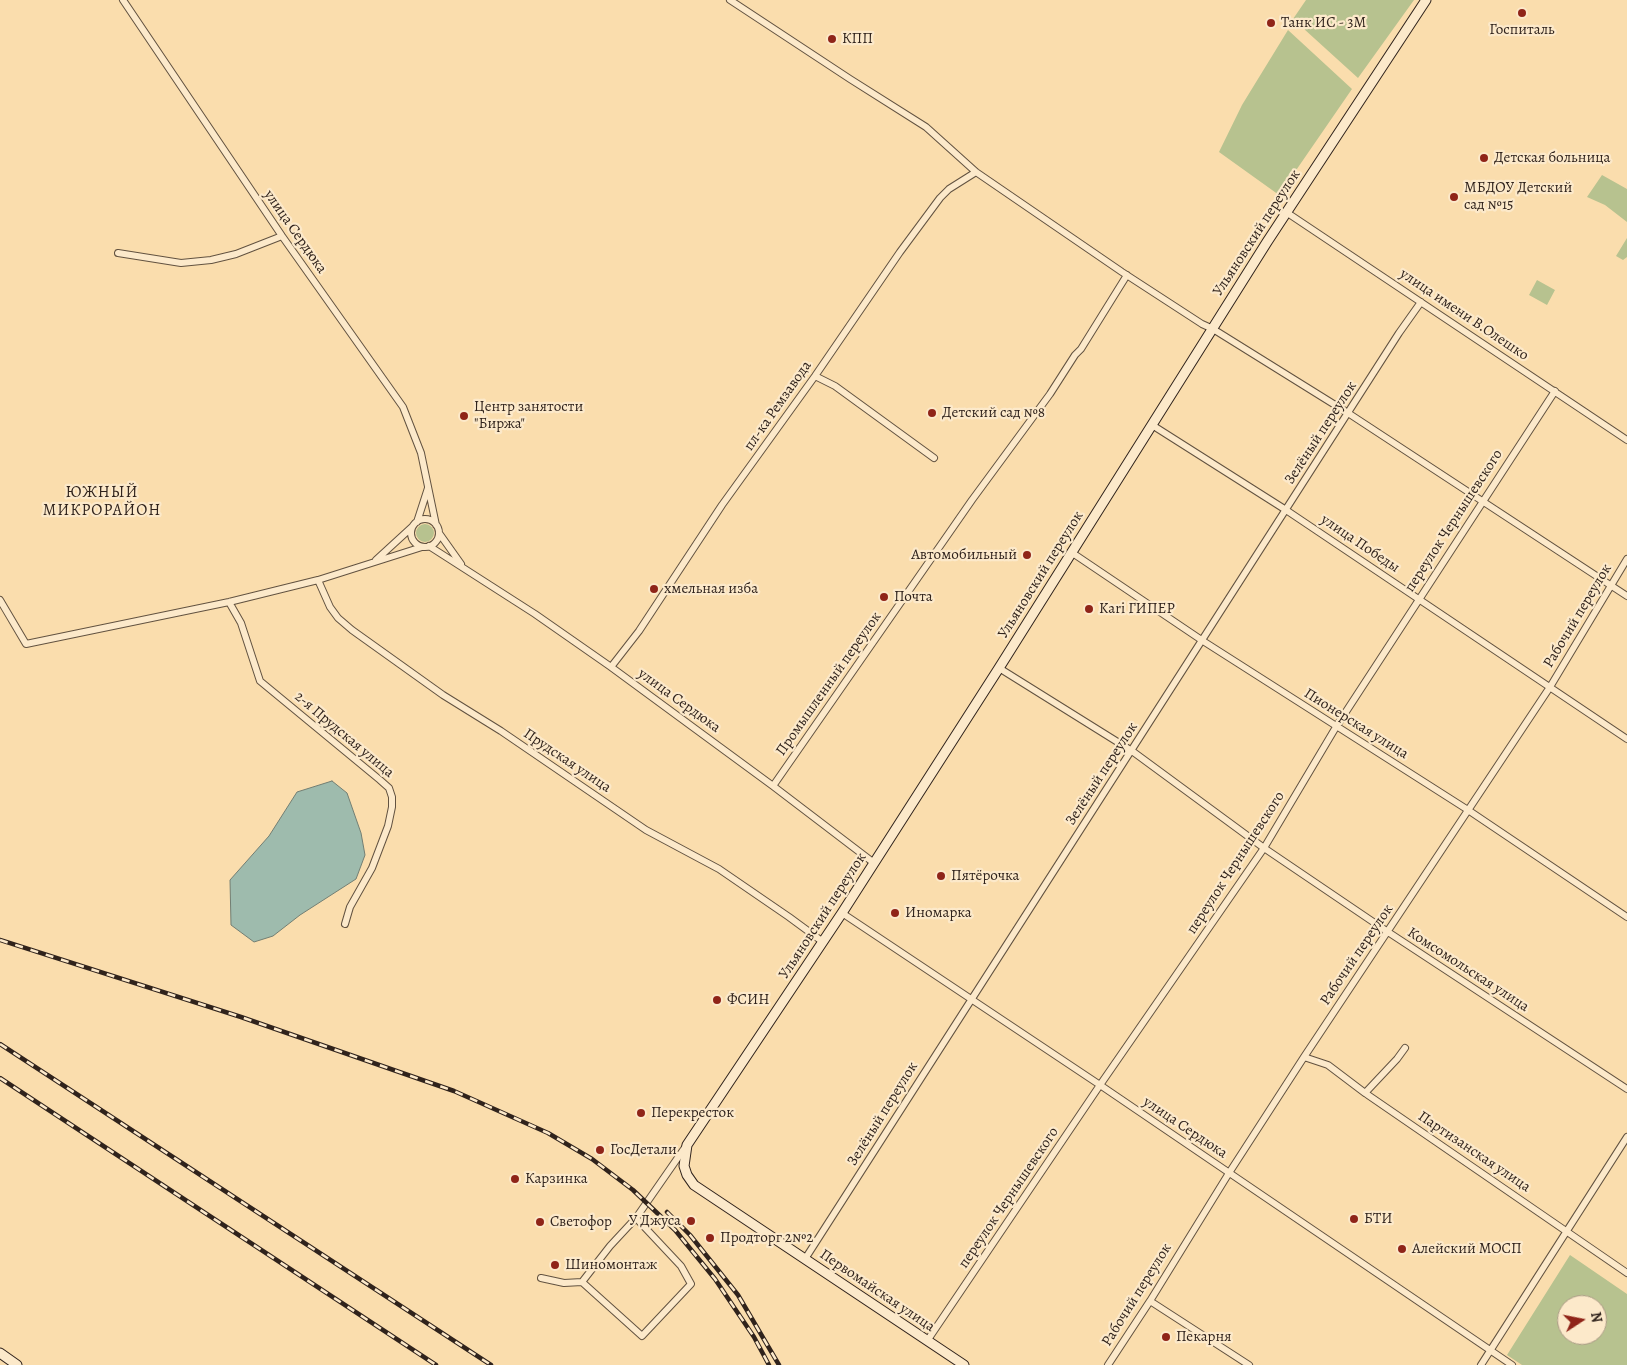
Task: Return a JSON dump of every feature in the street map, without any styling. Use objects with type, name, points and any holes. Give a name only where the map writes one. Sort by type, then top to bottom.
[{"type":"main road","name":"Ульяновский переулок","points":[[684,1166],[687,1145],[842,913],[1000,668],[1286,212],[1426,0]]},
{"type":"main road","name":"Первомайская улица","points":[[684,1166],[687,1176],[694,1185],[964,1365]]},
{"type":"main road","points":[[0,1353],[17,1365]]},
{"type":"street","name":"улица Сердюка","points":[[123,0],[282,236],[403,408],[421,453],[436,525]]},
{"type":"street","points":[[730,0],[926,127],[976,172],[1127,276],[1348,413],[1627,596]]},
{"type":"street","name":"пл-ка Ремзавода","points":[[612,666],[639,631],[722,505],[940,198],[949,189],[976,172]]},
{"type":"street","name":"улица имени В.Олешко","points":[[1286,212],[1627,440]]},
{"type":"street","points":[[118,253],[180,263],[211,260],[236,254],[282,236]]},
{"type":"street","name":"Промышленный переулок","points":[[773,786],[972,500],[1050,394],[1127,276]]},
{"type":"street","name":"Зелёный переулок","points":[[805,1259],[1421,302]]},
{"type":"street","points":[[815,376],[835,386],[934,458]]},
{"type":"street","name":"переулок Чернышевского","points":[[928,1341],[1100,1085],[1264,848],[1336,727],[1554,391]]},
{"type":"street","name":"улица Победы","points":[[1152,425],[1286,510],[1627,739]]},
{"type":"street","points":[[417,522],[428,487]]},
{"type":"street","points":[[373,563],[417,522],[425,519],[436,525],[439,533],[463,567]]},
{"type":"street","points":[[412,527],[412,539],[426,546]]},
{"type":"street","points":[[0,600],[26,644],[229,602],[318,580],[426,546],[436,541],[439,533]]},
{"type":"street","name":"улица Сердюка","points":[[426,546],[463,567],[612,666],[874,863]]},
{"type":"street","name":"Пионерская улица","points":[[1071,552],[1203,641],[1468,810],[1627,917]]},
{"type":"street","name":"Рабочий переулок","points":[[1108,1365],[1304,1057],[1550,687],[1627,558]]},
{"type":"street","name":"Прудская улица","points":[[318,580],[330,607],[338,618],[352,630],[443,695],[500,731],[646,830],[719,870],[790,917],[823,942]]},
{"type":"street","name":"2-я Прудская улица","points":[[229,602],[242,623],[260,681],[389,788],[392,797],[392,807],[388,826],[372,868],[350,907],[345,924]]},
{"type":"street","name":"Комсомольская улица","points":[[1000,668],[1132,751],[1264,848],[1627,1089]]},
{"type":"street","name":"улица Сердюка","points":[[842,913],[972,998],[1512,1365]]},
{"type":"street","points":[[1365,1093],[1397,1060],[1405,1048]]},
{"type":"street","name":"Партизанская улица","points":[[1304,1057],[1328,1065],[1365,1093],[1627,1274]]},
{"type":"street","points":[[1481,1365],[1627,1137]]},
{"type":"street","points":[[582,1282],[610,1246],[636,1218],[687,1145]]},
{"type":"street","points":[[541,1278],[564,1283],[582,1282],[642,1336],[691,1284],[681,1266],[636,1218]]},
{"type":"street","points":[[1150,1301],[1250,1365]]},
{"type":"green space","points":[[1306,0],[1414,0],[1358,78],[1293,19]]},
{"type":"green space","points":[[1288,30],[1352,89],[1279,195],[1219,152],[1242,105]]},
{"type":"green space","points":[[1602,175],[1627,189],[1627,222],[1605,205],[1587,197]]},
{"type":"green space","points":[[1627,238],[1627,257],[1623,260],[1616,256]]},
{"type":"green space","points":[[1537,280],[1555,290],[1547,305],[1529,295]]},
{"type":"green space","points":[[425,524],[431,527],[434,533],[431,539],[425,542],[419,539],[416,533],[419,527]]},
{"type":"green space","points":[[1570,1255],[1627,1294],[1627,1365],[1522,1365],[1507,1355]]},
{"type":"shaded area","points":[[332,781],[347,793],[361,833],[365,855],[356,879],[300,915],[273,936],[254,942],[231,925],[230,880],[269,836],[297,792]]},
{"type":"railway","points":[[0,940],[241,1017],[454,1091],[548,1133],[592,1159],[633,1190],[675,1230],[715,1279],[754,1337],[769,1365]]},
{"type":"railway","points":[[0,1044],[491,1365]]},
{"type":"railway","points":[[0,1078],[436,1365]]},
{"type":"railway","points":[[667,1212],[690,1235],[738,1295],[779,1365]]},
{"type":"place","name":"Госпиталь","points":[[1522,13]]},
{"type":"place","name":"Танк ИС - 3М","points":[[1271,23]]},
{"type":"place","name":"КПП","points":[[832,39]]},
{"type":"place","name":"Детская больница","points":[[1484,158]]},
{"type":"place","name":"МБДОУ Детский сад №15","points":[[1454,197]]},
{"type":"place","name":"Детский сад №8","points":[[932,413]]},
{"type":"place","name":"Центр занятости \"Биржа\"","points":[[464,416]]},
{"type":"place","name":"Автомобильный","points":[[1027,555]]},
{"type":"place","name":"хмельная изба","points":[[654,589]]},
{"type":"place","name":"Почта","points":[[884,597]]},
{"type":"place","name":"Kari ГИПЕР","points":[[1089,609]]},
{"type":"place","name":"Пятёрочка","points":[[941,876]]},
{"type":"place","name":"Иномарка","points":[[895,913]]},
{"type":"place","name":"ФСИН","points":[[717,1000]]},
{"type":"place","name":"Перекресток","points":[[641,1113]]},
{"type":"place","name":"ГосДетали","points":[[600,1150]]},
{"type":"place","name":"Карзинка","points":[[515,1179]]},
{"type":"place","name":"БТИ","points":[[1354,1219]]},
{"type":"place","name":"У Джуса","points":[[691,1221]]},
{"type":"place","name":"Светофор","points":[[540,1222]]},
{"type":"place","name":"Продторг 2№2","points":[[710,1238]]},
{"type":"place","name":"Алейский МОСП","points":[[1402,1249]]},
{"type":"place","name":"Шиномонтаж","points":[[555,1265]]},
{"type":"place","name":"Пекарня","points":[[1166,1337]]},
{"type":"district","name":"ЮЖНЫЙ МИКРОРАЙОН","points":[[102,502]]}]
